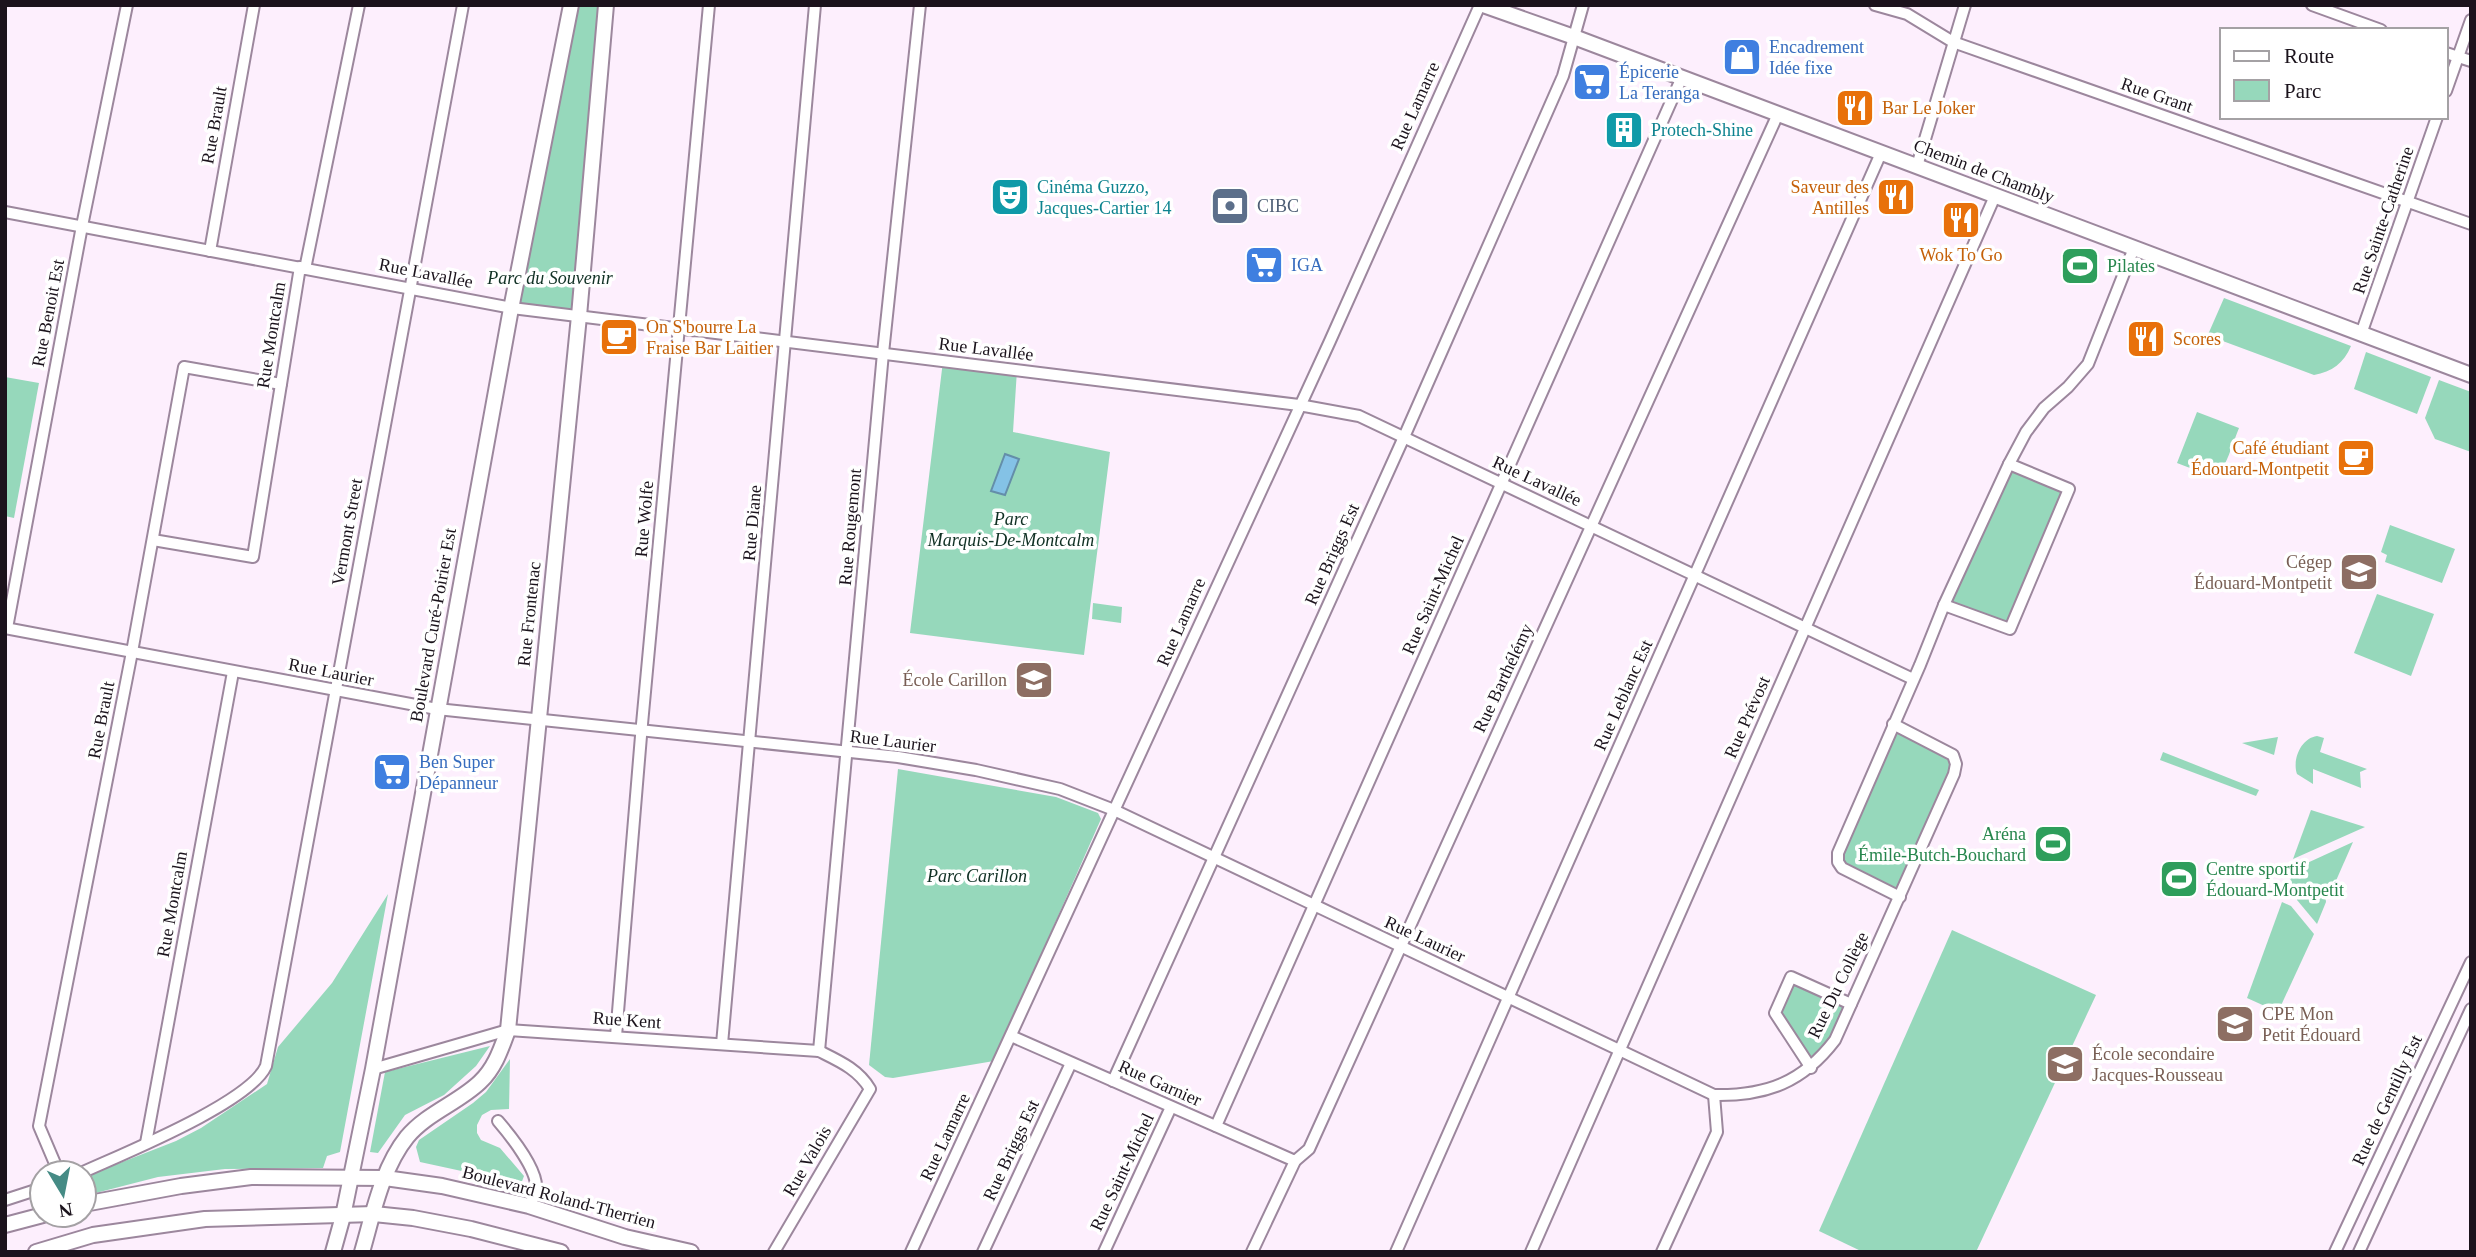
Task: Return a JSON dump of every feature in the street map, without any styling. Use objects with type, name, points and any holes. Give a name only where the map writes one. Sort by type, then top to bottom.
[{"type":"main road","name":"Boulevard Curé-Poirier Est","points":[[333,1252],[373,1069],[512,307],[571,5]]},
{"type":"main road","name":"Rue Frontenac","points":[[385,1178],[407,1138],[424,1121],[480,1082],[495,1063],[508,1030],[579,316],[606,5]]},
{"type":"main road","name":"Chemin de Chambly","points":[[1481,5],[1574,37],[2471,375]]},
{"type":"main road","name":"Boulevard Roland-Therrien","points":[[98,1201],[181,1186],[251,1177],[385,1178],[442,1186],[529,1206],[625,1237],[691,1252]]},
{"type":"main road","points":[[362,1252],[385,1178]]},
{"type":"main road","points":[[36,1252],[93,1236],[205,1219],[374,1214],[414,1218],[471,1229],[561,1252]]},
{"type":"main road","points":[[5,1225],[28,1219]]},
{"type":"street","name":"Rue Benoit Est","points":[[6,628],[127,5]]},
{"type":"street","name":"Rue Brault","points":[[209,251],[254,5]]},
{"type":"street","name":"Rue Montcalm","points":[[153,541],[253,557],[302,268],[359,5]]},
{"type":"street","name":"Vermont Street","points":[[146,1143],[216,1108],[254,1082],[266,1066],[463,5]]},
{"type":"street","name":"Rue Wolfe","points":[[616,1036],[641,732],[709,5]]},
{"type":"street","name":"Rue Diane","points":[[722,1044],[815,5]]},
{"type":"street","name":"Rue Rougemont","points":[[819,1052],[883,354],[920,5]]},
{"type":"street","name":"Rue Lamarre","points":[[911,1252],[1330,341],[1481,5]]},
{"type":"street","name":"Rue Briggs Est","points":[[1113,1081],[1404,437],[1563,76],[1583,5]]},
{"type":"street","name":"Rue Grant","points":[[1875,5],[1907,14],[1953,42],[2471,224]]},
{"type":"street","points":[[1917,166],[1965,5]]},
{"type":"street","points":[[2312,5],[2375,28]]},
{"type":"street","points":[[2448,85],[2471,20]]},
{"type":"street","points":[[2448,54],[2471,61]]},
{"type":"street","name":"Rue Saint-Michel","points":[[1216,1126],[1682,78]]},
{"type":"street","name":"Rue Barthélémy","points":[[1252,1252],[1294,1161],[1309,1149],[1778,114]]},
{"type":"street","name":"Rue Sainte-Catherine","points":[[2361,334],[2436,119]]},
{"type":"street","name":"Rue Leblanc Est","points":[[1396,1252],[1881,152]]},
{"type":"street","name":"Rue Prévost","points":[[1531,1252],[1995,196]]},
{"type":"street","name":"Rue Lavallée","points":[[5,212],[512,307],[1299,405],[1359,416],[1913,679]]},
{"type":"street","points":[[1900,897],[1842,869],[1838,862],[1838,853],[1944,605],[2009,464],[2026,432],[2044,408],[2068,387],[2088,364],[2134,248]]},
{"type":"street","name":"Rue Brault","points":[[53,1159],[39,1126],[132,652],[184,367],[281,384]]},
{"type":"street","points":[[1944,605],[2010,629],[2069,489],[2009,464]]},
{"type":"street","name":"Rue Laurier","points":[[6,628],[438,709],[898,757],[976,770],[1060,789],[1114,810],[1714,1096]]},
{"type":"street","name":"Rue Montcalm","points":[[146,1143],[233,671]]},
{"type":"street","name":"Rue Du Collège","points":[[1714,1096],[1743,1096],[1782,1085],[1811,1068],[1835,1040],[1954,774],[1956,764],[1953,755],[1894,724]]},
{"type":"street","name":"Rue de Gentilly Est","points":[[2335,1252],[2471,962]]},
{"type":"street","points":[[1811,1068],[1775,1013],[1791,977],[1851,1004]]},
{"type":"street","points":[[2360,1252],[2471,1009]]},
{"type":"street","name":"Rue Kent","points":[[373,1069],[508,1030],[819,1052],[854,1070],[870,1088]]},
{"type":"street","name":"Rue Garnier","points":[[1011,1036],[1294,1161]]},
{"type":"street","name":"Rue Briggs Est","points":[[983,1252],[1071,1063]]},
{"type":"street","name":"Rue Valois","points":[[774,1252],[870,1088]]},
{"type":"street","points":[[1662,1252],[1717,1132],[1714,1096]]},
{"type":"street","name":"Rue Saint-Michel","points":[[1104,1252],[1171,1107]]},
{"type":"street","points":[[498,1121],[511,1136],[534,1175],[537,1190],[529,1206]]},
{"type":"street","points":[[98,1165],[146,1143]]},
{"type":"street","points":[[5,1200],[28,1193]]},
{"type":"green space","name":"Parc du Souvenir","points":[[571,5],[606,5],[579,316],[512,308]]},
{"type":"green space","points":[[2224,298],[2351,346],[2337,366],[2314,375],[2220,340],[2203,346]]},
{"type":"green space","points":[[2366,352],[2431,377],[2417,414],[2354,389]]},
{"type":"green space","name":"Parc Marquis-De-Montcalm","points":[[943,361],[1017,370],[1013,432],[1110,452],[1084,655],[910,633]]},
{"type":"green space","points":[[5,377],[39,383],[14,518],[5,516]]},
{"type":"green space","points":[[2439,380],[2471,392],[2471,452],[2435,439],[2425,418]]},
{"type":"green space","points":[[2197,412],[2239,428],[2225,464],[2214,473],[2177,463]]},
{"type":"green space","points":[[2009,464],[2069,489],[2010,629],[1944,605]]},
{"type":"green space","points":[[2390,525],[2455,549],[2442,583],[2385,562],[2387,555],[2381,552]]},
{"type":"green space","points":[[2377,594],[2434,614],[2411,676],[2354,653]]},
{"type":"green space","points":[[1093,603],[1122,607],[1121,623],[1092,619]]},
{"type":"green space","points":[[1893,724],[1953,755],[1956,764],[1900,897],[1842,868],[1838,853]]},
{"type":"green space","points":[[2317,736],[2324,738],[2320,752],[2367,769],[2360,772],[2361,788],[2313,769],[2313,784],[2297,774],[2299,750],[2306,741]]},
{"type":"green space","points":[[2278,737],[2274,755],[2242,743]]},
{"type":"green space","points":[[2163,752],[2259,790],[2256,796],[2160,760]]},
{"type":"green space","name":"Parc Carillon","points":[[898,769],[1056,797],[1098,813],[1101,819],[994,1061],[893,1078],[885,1077],[869,1065]]},
{"type":"green space","points":[[2311,810],[2365,827],[2293,859]]},
{"type":"green space","points":[[2353,842],[2335,883],[2287,890],[2294,869]]},
{"type":"green space","points":[[2325,893],[2326,902],[2317,924],[2297,900],[2298,897]]},
{"type":"green space","points":[[388,894],[340,1152],[327,1156],[323,1168],[225,1169],[158,1177],[98,1192],[98,1172],[176,1141],[201,1128],[267,1084],[278,1047],[332,983]]},
{"type":"green space","points":[[2282,902],[2291,906],[2314,934],[2278,1012],[2247,998]]},
{"type":"green space","points":[[1952,930],[2096,995],[1976,1252],[1863,1252],[1819,1231]]},
{"type":"green space","points":[[1791,977],[1851,1004],[1835,1040],[1811,1068],[1775,1013]]},
{"type":"green space","points":[[490,1046],[476,1066],[444,1095],[405,1115],[378,1153],[370,1152],[385,1072]]},
{"type":"green space","points":[[510,1059],[509,1109],[491,1110],[482,1115],[477,1125],[477,1133],[481,1140],[500,1148],[524,1176],[521,1184],[420,1162],[416,1147],[419,1140],[486,1092]]},
{"type":"water","points":[[1005,454],[1019,459],[1005,495],[991,491]]},
{"type":"place","name":"Encadrement Idée fixe","points":[[1742,57]]},
{"type":"place","name":"Épicerie La Teranga","points":[[1592,82]]},
{"type":"place","name":"Bar Le Joker","points":[[1855,108]]},
{"type":"place","name":"Protech-Shine","points":[[1624,130]]},
{"type":"place","name":"Cinéma Guzzo, Jacques-Cartier 14","points":[[1010,197]]},
{"type":"place","name":"Saveur des Antilles","points":[[1896,197]]},
{"type":"place","name":"CIBC","points":[[1230,206]]},
{"type":"place","name":"Wok To Go","points":[[1961,220]]},
{"type":"place","name":"IGA","points":[[1264,265]]},
{"type":"place","name":"Pilates","points":[[2080,266]]},
{"type":"place","name":"On S'bourre La Fraise Bar Laitier","points":[[619,337]]},
{"type":"place","name":"Scores","points":[[2146,339]]},
{"type":"place","name":"Café étudiant Édouard-Montpetit","points":[[2356,458]]},
{"type":"place","name":"Cégep Édouard-Montpetit","points":[[2359,572]]},
{"type":"place","name":"École Carillon","points":[[1034,680]]},
{"type":"place","name":"Ben Super Dépanneur","points":[[392,772]]},
{"type":"place","name":"Aréna Émile-Butch-Bouchard","points":[[2053,844]]},
{"type":"place","name":"Centre sportif Édouard-Montpetit","points":[[2179,879]]},
{"type":"place","name":"CPE Mon Petit Édouard","points":[[2235,1024]]},
{"type":"place","name":"École secondaire Jacques-Rousseau","points":[[2065,1064]]}]
